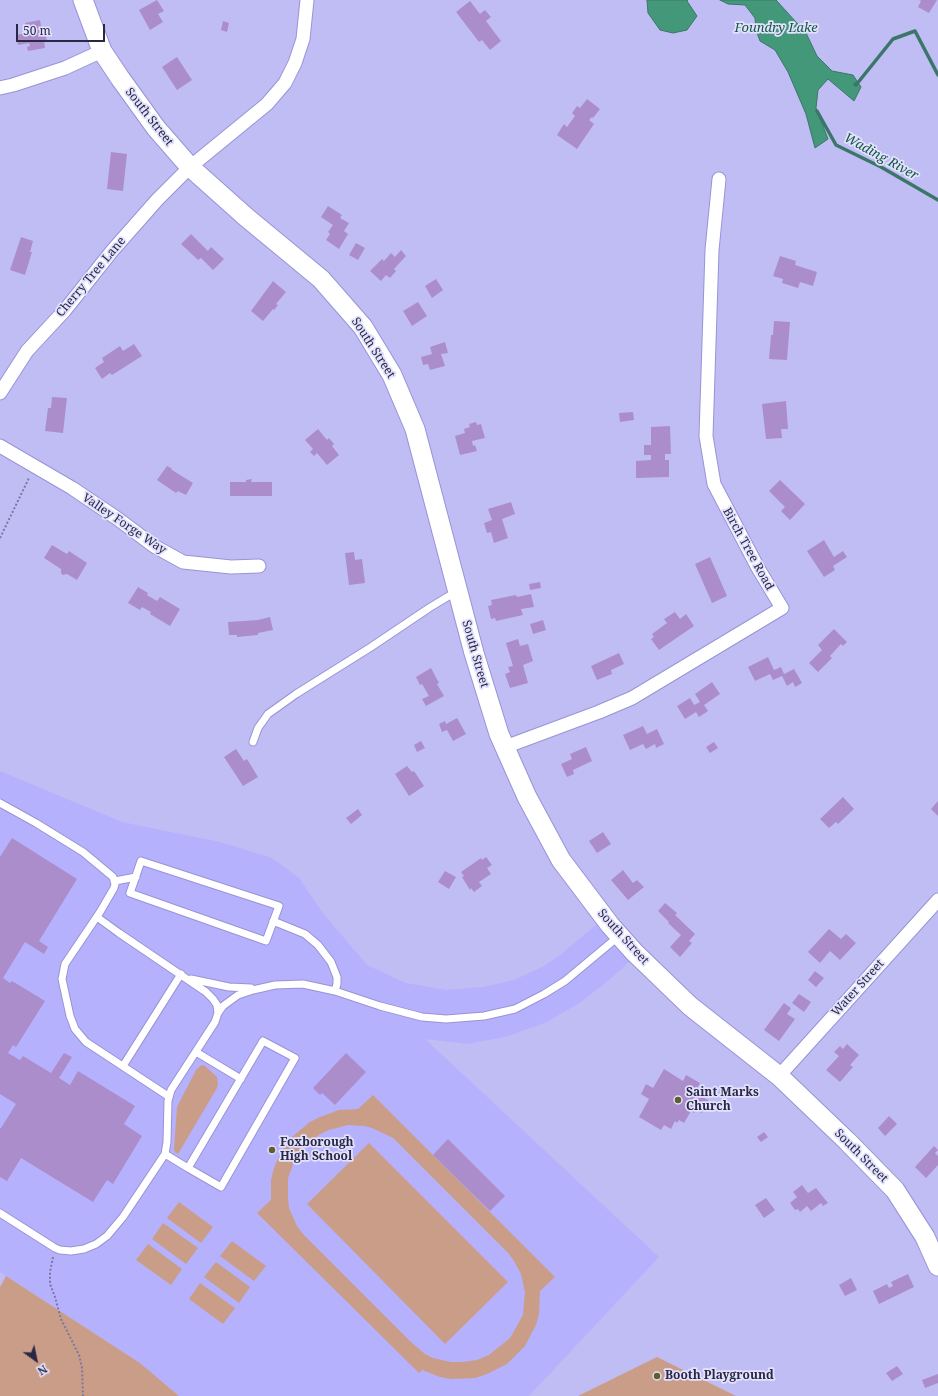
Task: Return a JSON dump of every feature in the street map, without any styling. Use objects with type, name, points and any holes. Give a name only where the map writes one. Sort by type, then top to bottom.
[{"type":"main road","name":"South Street","points":[[83,0],[102,51],[156,128],[190,167],[246,217],[321,279],[363,327],[392,375],[415,429],[474,653],[499,734],[526,797],[560,860],[619,936],[634,952],[690,1006],[779,1076],[847,1141],[895,1190],[925,1237],[938,1266]]},
{"type":"street","name":"Cherry Tree Lane","points":[[0,393],[27,351],[65,310],[112,251],[157,200],[190,167],[267,104],[285,83],[295,63],[303,38],[307,0]]},
{"type":"street","points":[[0,88],[65,68],[102,51]]},
{"type":"street","name":"Birch Tree Road","points":[[505,747],[632,698],[782,608],[758,568],[714,484],[706,436],[712,250],[719,179]]},
{"type":"street","name":"Valley Forge Way","points":[[0,446],[72,488],[154,546],[183,562],[231,567],[259,566]]},
{"type":"street","name":"Water Street","points":[[779,1076],[938,900]]},
{"type":"lane","points":[[253,742],[258,728],[268,714],[296,694],[371,647],[429,608],[458,591]]},
{"type":"lane","points":[[0,804],[36,823],[83,852],[110,873],[115,881],[114,888],[97,917],[65,964],[62,979],[64,990],[72,1022],[77,1034],[86,1042],[168,1096]]},
{"type":"lane","points":[[141,861],[279,906],[266,941],[130,893],[136,877],[141,861]]},
{"type":"lane","points":[[115,881],[136,877]]},
{"type":"lane","points":[[97,917],[188,978],[206,992],[217,1005],[218,1013]]},
{"type":"lane","points":[[273,921],[305,934],[318,946],[335,970],[338,980],[335,991]]},
{"type":"lane","points":[[188,978],[229,987],[260,988],[294,984],[312,985],[385,1008],[430,1018],[463,1019],[495,1014],[530,1002],[570,977],[619,936]]},
{"type":"lane","points":[[123,1066],[181,974]]},
{"type":"lane","points":[[0,1213],[56,1249],[71,1251],[84,1249],[96,1244],[107,1236],[121,1220],[165,1154],[167,1142],[168,1096],[179,1076],[196,1052],[215,1022],[218,1013],[224,1006],[238,995],[260,988]]},
{"type":"lane","points":[[165,1154],[188,1168],[221,1187],[295,1058],[263,1041],[188,1168]]},
{"type":"lane","points":[[196,1052],[241,1079]]},
{"type":"path","points":[[0,538],[35,466]]},
{"type":"path","points":[[56,1249],[52,1265],[50,1284],[61,1319],[79,1355],[82,1368],[83,1396]]},
{"type":"shaded area","name":"Foxborough High School","points":[[0,771],[122,822],[220,842],[272,858],[299,878],[323,913],[367,965],[406,983],[446,990],[483,987],[514,980],[544,966],[560,955],[597,924],[630,961],[581,1002],[545,1023],[505,1037],[467,1044],[425,1039],[659,1257],[529,1396],[179,1396],[140,1363],[0,1272]]},
{"type":"shaded area","points":[[204,1065],[217,1077],[217,1088],[178,1154],[174,1149],[177,1107],[196,1070],[200,1066]]},
{"type":"shaded area","points":[[373,1095],[555,1277],[540,1291],[539,1314],[536,1325],[525,1346],[507,1364],[475,1378],[451,1379],[440,1377],[422,1370],[419,1373],[257,1213],[271,1200],[271,1180],[274,1168],[279,1156],[293,1136],[310,1122],[320,1117],[339,1110],[358,1109]],"holes":[[[348,1125],[372,1128],[393,1138],[509,1254],[514,1261],[521,1274],[525,1292],[523,1315],[510,1338],[489,1355],[477,1360],[451,1362],[433,1358],[425,1354],[412,1343],[303,1234],[297,1226],[289,1208],[288,1198],[288,1178],[294,1162],[306,1145],[320,1134]]]},
{"type":"shaded area","points":[[369,1143],[508,1282],[445,1344],[307,1204]]},
{"type":"shaded area","points":[[179,1202],[213,1227],[201,1243],[167,1218]]},
{"type":"shaded area","points":[[163,1223],[198,1248],[186,1264],[152,1239]]},
{"type":"shaded area","points":[[232,1241],[266,1266],[254,1281],[220,1256]]},
{"type":"shaded area","points":[[148,1244],[182,1269],[171,1285],[136,1260]]},
{"type":"shaded area","points":[[216,1262],[250,1287],[239,1303],[204,1277]]},
{"type":"shaded area","points":[[6,1276],[140,1363],[179,1396],[0,1396],[0,1287]]},
{"type":"shaded area","points":[[200,1283],[235,1308],[223,1324],[189,1299]]},
{"type":"shaded area","name":"Booth Playground","points":[[657,1357],[736,1396],[578,1396]]},
{"type":"water","points":[[647,0],[688,0],[687,1],[697,16],[687,30],[673,33],[660,30],[648,13]]},
{"type":"water","name":"Foundry Lake","points":[[720,0],[776,0],[806,33],[817,56],[832,71],[853,75],[861,87],[854,101],[828,79],[818,90],[816,108],[828,139],[815,148],[806,114],[788,72],[775,50],[760,41],[756,30],[755,18],[745,5],[728,4]]},
{"type":"building","points":[[157,0],[164,11],[158,14],[163,22],[150,30],[139,10]]},
{"type":"building","points":[[919,0],[937,0],[929,13],[918,7],[921,1]]},
{"type":"building","points":[[470,1],[480,14],[485,10],[491,17],[486,21],[501,41],[490,50],[482,40],[479,42],[456,12]]},
{"type":"building","points":[[40,20],[43,37],[46,36],[47,41],[44,41],[45,48],[28,51],[27,47],[30,46],[29,43],[18,45],[16,35],[27,33],[25,23]]},
{"type":"building","points":[[223,21],[229,23],[227,32],[221,30]]},
{"type":"building","points":[[177,57],[192,80],[177,90],[162,67]]},
{"type":"building","points":[[587,99],[600,109],[593,118],[592,117],[589,120],[594,124],[577,149],[557,135],[564,124],[567,127],[575,116],[572,113],[577,106],[580,108]]},
{"type":"building","points":[[111,152],[127,154],[123,191],[107,189]]},
{"type":"building","points":[[328,206],[342,215],[340,218],[349,223],[344,231],[348,234],[339,249],[326,240],[330,234],[328,232],[333,225],[321,217]]},
{"type":"building","points":[[191,234],[208,251],[211,247],[224,259],[213,270],[201,258],[198,260],[181,244]]},
{"type":"building","points":[[21,237],[33,241],[30,252],[32,252],[25,275],[10,270]]},
{"type":"building","points":[[356,243],[365,248],[358,260],[349,255]]},
{"type":"building","points":[[401,250],[406,256],[394,269],[396,271],[390,278],[386,275],[381,281],[370,271],[382,259],[384,261],[391,253],[395,257]]},
{"type":"building","points":[[780,256],[796,261],[795,265],[817,272],[813,286],[800,282],[798,288],[782,283],[783,279],[773,276]]},
{"type":"building","points":[[436,279],[443,290],[432,298],[425,286]]},
{"type":"building","points":[[273,281],[286,292],[276,304],[278,305],[263,321],[251,311]]},
{"type":"building","points":[[418,302],[427,316],[412,326],[403,311]]},
{"type":"building","points":[[774,321],[790,322],[787,360],[769,359]]},
{"type":"building","points":[[445,342],[448,353],[441,354],[445,366],[430,370],[428,364],[423,365],[421,357],[432,354],[430,347]]},
{"type":"building","points":[[134,344],[142,356],[112,375],[110,373],[102,379],[95,368],[104,362],[102,358],[120,346],[123,351]]},
{"type":"building","points":[[52,397],[67,398],[63,433],[45,431],[48,408],[51,408]]},
{"type":"building","points":[[786,401],[788,429],[781,429],[782,438],[766,439],[762,404]]},
{"type":"building","points":[[633,412],[634,420],[620,422],[619,413]]},
{"type":"building","points":[[476,422],[477,425],[481,424],[485,438],[472,441],[473,446],[475,445],[477,451],[460,455],[455,436],[465,433],[464,429],[470,427],[469,424]]},
{"type":"building","points":[[670,426],[671,454],[665,454],[665,460],[669,460],[669,477],[636,478],[636,461],[651,460],[651,455],[644,455],[644,445],[651,445],[651,427]]},
{"type":"building","points":[[318,429],[327,440],[329,438],[334,444],[332,446],[339,455],[327,465],[317,453],[314,456],[310,452],[313,449],[305,440]]},
{"type":"building","points":[[167,466],[193,483],[186,495],[178,491],[176,493],[157,480]]},
{"type":"building","points":[[252,479],[251,482],[272,482],[272,496],[230,496],[230,482],[246,482],[246,480]]},
{"type":"building","points":[[780,480],[805,504],[790,520],[781,511],[785,507],[769,491]]},
{"type":"building","points":[[511,502],[515,514],[502,519],[508,538],[494,543],[491,532],[487,533],[484,523],[492,520],[488,509]]},
{"type":"building","points":[[824,540],[834,557],[843,551],[847,557],[833,566],[835,570],[824,577],[807,551]]},
{"type":"building","points":[[52,545],[67,554],[69,551],[87,563],[77,580],[67,574],[62,575],[61,569],[44,558]]},
{"type":"building","points":[[354,552],[355,560],[362,559],[365,583],[349,585],[345,553]]},
{"type":"building","points":[[710,557],[727,596],[712,603],[695,564]]},
{"type":"building","points":[[540,582],[541,588],[530,590],[529,584]]},
{"type":"building","points":[[138,587],[157,601],[160,597],[180,609],[170,626],[150,614],[151,612],[142,607],[140,610],[128,603]]},
{"type":"building","points":[[531,594],[534,607],[521,609],[523,615],[496,621],[495,618],[491,619],[488,606],[492,605],[491,600],[516,595],[517,597]]},
{"type":"building","points":[[675,612],[680,619],[686,614],[694,626],[659,650],[651,639],[654,637],[652,634],[667,623],[664,619]]},
{"type":"building","points":[[270,617],[273,630],[258,633],[258,635],[237,637],[237,635],[229,635],[228,622],[258,620]]},
{"type":"building","points":[[543,620],[546,630],[533,634],[530,624]]},
{"type":"building","points":[[834,629],[847,642],[843,646],[841,644],[830,656],[832,658],[818,672],[809,663],[822,650],[818,645]]},
{"type":"building","points":[[518,639],[520,646],[528,644],[533,661],[523,665],[528,683],[510,688],[505,674],[510,672],[508,667],[513,666],[506,643]]},
{"type":"building","points":[[619,653],[624,664],[611,670],[612,674],[597,680],[591,666]]},
{"type":"building","points":[[768,657],[774,670],[781,667],[784,674],[794,669],[802,683],[795,687],[793,682],[787,686],[782,676],[773,680],[770,674],[755,681],[748,667]]},
{"type":"building","points":[[431,668],[439,683],[437,684],[444,696],[426,706],[422,699],[429,696],[422,684],[420,685],[416,677]]},
{"type":"building","points":[[712,682],[720,694],[704,705],[708,711],[699,717],[696,712],[685,719],[677,706],[690,698],[694,705],[700,702],[695,694]]},
{"type":"building","points":[[457,718],[466,734],[453,741],[447,730],[442,732],[439,724],[445,721],[446,724]]},
{"type":"building","points":[[643,726],[647,734],[657,729],[664,744],[656,748],[655,744],[646,749],[643,744],[630,750],[623,735]]},
{"type":"building","points":[[421,741],[425,748],[417,752],[414,745]]},
{"type":"building","points":[[714,742],[718,748],[710,753],[706,747]]},
{"type":"building","points":[[586,747],[592,761],[573,770],[574,774],[567,777],[561,764],[572,759],[570,754]]},
{"type":"building","points":[[236,749],[244,761],[247,759],[258,777],[243,786],[224,757]]},
{"type":"building","points":[[407,766],[412,772],[414,771],[424,786],[409,796],[395,774]]},
{"type":"building","points":[[843,797],[854,809],[838,824],[836,822],[829,828],[820,819]]},
{"type":"building","points":[[938,801],[938,816],[931,809]]},
{"type":"building","points":[[358,809],[362,815],[351,824],[346,818]]},
{"type":"building","points":[[603,832],[611,844],[597,853],[589,841]]},
{"type":"building","points":[[12,838],[77,879],[39,941],[48,947],[44,954],[25,942],[3,978],[10,983],[12,981],[45,1001],[16,1047],[13,1045],[8,1053],[20,1060],[23,1056],[51,1073],[64,1053],[72,1057],[59,1078],[70,1085],[78,1071],[135,1106],[124,1124],[142,1136],[113,1184],[107,1180],[93,1202],[21,1158],[7,1181],[0,1177],[0,1128],[16,1104],[0,1094],[0,857]]},
{"type":"building","points":[[486,857],[492,865],[487,868],[491,874],[479,882],[482,886],[474,892],[471,888],[470,890],[462,877],[464,876],[461,872],[481,858],[482,860]]},
{"type":"building","points":[[623,870],[633,883],[637,880],[644,887],[628,900],[611,880]]},
{"type":"building","points":[[445,871],[456,877],[449,889],[438,882]]},
{"type":"building","points":[[665,903],[677,913],[675,915],[695,934],[689,941],[692,943],[680,957],[670,947],[681,935],[658,911]]},
{"type":"building","points":[[829,929],[841,939],[846,934],[856,943],[840,960],[830,951],[820,963],[808,952]]},
{"type":"building","points":[[815,971],[824,978],[816,987],[808,980]]},
{"type":"building","points":[[799,994],[811,1002],[804,1012],[792,1003]]},
{"type":"building","points":[[784,1003],[791,1008],[787,1014],[795,1019],[779,1041],[764,1030]]},
{"type":"building","points":[[847,1044],[859,1055],[850,1065],[853,1067],[840,1082],[826,1070],[839,1056],[834,1052],[840,1046],[843,1049]]},
{"type":"building","points":[[346,1053],[366,1072],[335,1105],[322,1093],[320,1095],[313,1088]]},
{"type":"building","name":"Saint Marks Church","points":[[664,1069],[683,1081],[686,1075],[700,1083],[697,1089],[705,1094],[703,1097],[709,1101],[702,1113],[696,1110],[694,1113],[691,1111],[684,1123],[679,1120],[677,1123],[675,1121],[671,1129],[664,1125],[661,1130],[639,1117],[649,1099],[641,1094],[646,1084],[653,1088]]},
{"type":"building","points":[[889,1116],[897,1124],[885,1136],[878,1128]]},
{"type":"building","points":[[764,1132],[768,1137],[761,1142],[757,1137]]},
{"type":"building","points":[[448,1139],[505,1196],[490,1211],[433,1155]]},
{"type":"building","points":[[934,1146],[938,1150],[935,1153],[938,1156],[938,1165],[926,1178],[915,1167]]},
{"type":"building","points":[[802,1185],[808,1193],[816,1188],[828,1203],[823,1206],[821,1203],[811,1211],[807,1206],[800,1212],[798,1209],[795,1210],[790,1203],[797,1197],[793,1192]]},
{"type":"building","points":[[766,1198],[775,1210],[764,1218],[755,1205]]},
{"type":"building","points":[[908,1274],[914,1287],[879,1304],[873,1291],[887,1284],[889,1288],[893,1286],[891,1282]]},
{"type":"building","points":[[851,1278],[857,1290],[845,1296],[839,1285]]},
{"type":"building","points":[[897,1366],[903,1374],[892,1381],[886,1373]]},
{"type":"building","points":[[938,1374],[938,1383],[925,1388],[922,1380]]},
{"type":"waterway","name":"Wading River","points":[[855,84],[856,85],[893,39],[915,31],[938,75]]},
{"type":"waterway","name":"Wading River","points":[[817,111],[836,145],[881,167],[938,200]]},
{"type":"place","name":"Saint Marks Church","points":[[678,1100]]},
{"type":"place","name":"Foxborough High School","points":[[272,1150]]},
{"type":"place","name":"Booth Playground","points":[[657,1376]]}]
